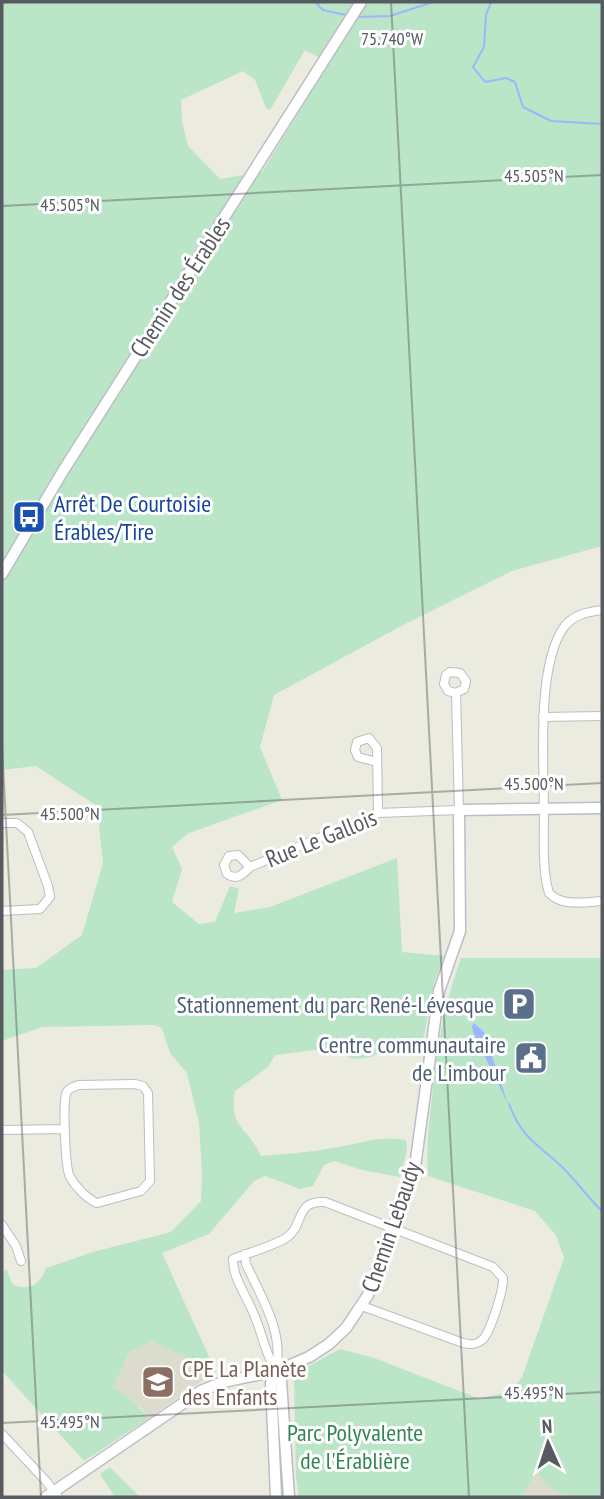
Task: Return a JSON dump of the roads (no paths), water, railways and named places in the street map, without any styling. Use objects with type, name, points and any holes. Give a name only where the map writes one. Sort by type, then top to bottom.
[{"type":"street","name":"Chemin des Érables","points":[[2,574],[77,448],[361,2]]},
{"type":"street","points":[[602,610],[576,616],[561,632],[551,662],[543,717],[544,809],[549,893],[553,898],[565,902],[602,901]]},
{"type":"street","name":"Chemin Lebaudy","points":[[53,1495],[207,1387],[276,1371],[309,1357],[329,1344],[346,1328],[362,1306],[415,1167],[439,991],[460,932],[456,693]]},
{"type":"street","points":[[543,717],[602,716]]},
{"type":"street","points":[[377,762],[378,813]]},
{"type":"street","name":"Rue Le Gallois","points":[[250,867],[378,813],[602,808]]},
{"type":"street","points":[[2,823],[17,823],[28,832],[50,897],[40,909],[2,911]]},
{"type":"street","points":[[79,1085],[143,1086],[148,1097],[150,1177],[146,1188],[102,1203],[90,1199],[69,1175],[65,1129],[66,1098],[71,1088],[79,1085]]},
{"type":"street","points":[[2,1130],[65,1129]]},
{"type":"street","points":[[289,1497],[281,1381],[233,1269],[233,1259],[289,1236],[302,1211],[314,1202],[325,1202],[497,1270],[503,1278],[503,1287],[487,1333],[481,1340],[468,1344],[362,1306]]},
{"type":"street","points":[[2,1225],[16,1246],[21,1261]]},
{"type":"street","points":[[245,1254],[246,1264],[273,1322],[279,1356],[271,1383],[275,1497]]},
{"type":"street","points":[[2,1434],[53,1495]]},
{"type":"water","points":[[474,1023],[484,1032],[508,1104],[473,1032]]},
{"type":"waterway","points":[[315,2],[323,10],[346,15]]},
{"type":"waterway","points":[[357,17],[390,16],[433,2]]},
{"type":"waterway","points":[[491,2],[486,15],[484,47],[473,67],[485,82],[506,78],[515,82],[523,107],[551,121],[602,124]]},
{"type":"waterway","points":[[509,1104],[525,1132],[566,1171],[602,1211]]},
{"type":"place","name":"Arrêt De Courtoisie Érables/Tire","points":[[29,517]]},
{"type":"place","name":"Stationnement du parc René-Lévesque","points":[[519,1004]]},
{"type":"place","name":"Centre communautaire de Limbour","points":[[531,1058]]},
{"type":"place","name":"CPE La Planète des Enfants","points":[[158,1382]]},
{"type":"park label","name":"Parc Polyvalente de l'Érablière","points":[[355,1446]]}]
